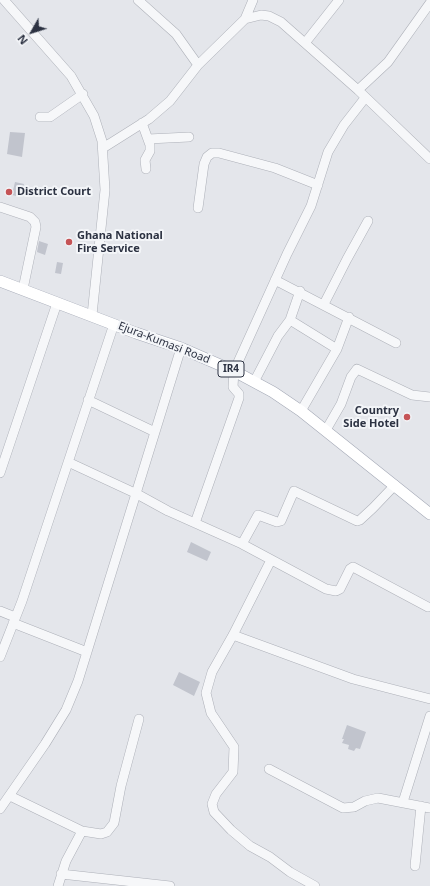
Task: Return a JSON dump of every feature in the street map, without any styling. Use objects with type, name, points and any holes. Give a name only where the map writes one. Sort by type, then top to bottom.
[{"type":"main road","name":"Ejura-Kumasi Road","points":[[0,281],[181,348],[234,371],[301,411],[430,514]]},
{"type":"street","points":[[4,0],[71,76],[83,94],[94,116],[102,141],[105,190],[92,315]]},
{"type":"street","points":[[138,0],[176,34],[198,65]]},
{"type":"street","points":[[103,148],[170,101],[198,65],[245,19],[253,0]]},
{"type":"street","points":[[305,43],[340,0]]},
{"type":"street","points":[[358,90],[388,62],[430,3]]},
{"type":"street","points":[[245,19],[254,16],[269,16],[281,22],[358,90],[430,158]]},
{"type":"street","points":[[40,117],[50,117],[83,94]]},
{"type":"street","points":[[194,523],[239,398],[239,394],[233,387],[234,371],[275,280],[311,206],[328,152],[333,142],[365,98]]},
{"type":"street","points":[[142,122],[148,139],[150,151],[145,160],[146,169]]},
{"type":"street","points":[[148,139],[190,137]]},
{"type":"street","points":[[198,208],[204,164],[207,157],[212,152],[275,168],[318,185]]},
{"type":"street","points":[[0,207],[30,217],[35,222],[36,227],[23,290]]},
{"type":"street","points":[[324,304],[346,258],[368,221]]},
{"type":"street","points":[[275,280],[300,291],[396,342]]},
{"type":"street","points":[[254,382],[278,336],[290,320],[300,291]]},
{"type":"street","points":[[0,471],[58,303]]},
{"type":"street","points":[[301,411],[337,349],[349,317]]},
{"type":"street","points":[[290,320],[337,349]]},
{"type":"street","points":[[0,657],[14,620],[114,324]]},
{"type":"street","points":[[0,809],[45,744],[66,710],[78,681],[181,348]]},
{"type":"street","points":[[326,430],[341,404],[351,377],[357,369],[412,395],[430,397]]},
{"type":"street","points":[[88,400],[155,432]]},
{"type":"street","points":[[68,462],[137,494],[168,511],[242,544],[326,590],[336,592],[340,589],[353,567],[428,607]]},
{"type":"street","points":[[242,544],[258,515],[277,522],[281,521],[294,491],[357,521],[373,508],[395,485]]},
{"type":"street","points":[[271,560],[233,635],[212,672],[206,693],[212,713],[234,747],[232,772],[216,794],[212,804],[214,812],[231,830],[250,846],[315,886]]},
{"type":"street","points":[[0,611],[14,620],[87,652]]},
{"type":"street","points":[[233,635],[353,679],[430,699]]},
{"type":"street","points":[[402,802],[430,716]]},
{"type":"street","points":[[10,796],[82,831],[101,834],[107,832],[114,823],[121,786],[139,719]]},
{"type":"street","points":[[269,769],[343,808],[378,798],[426,807],[415,866]]},
{"type":"street","points":[[58,886],[66,861],[82,831]]},
{"type":"street","points":[[61,874],[123,883],[170,886]]},
{"type":"building","points":[[10,132],[25,133],[22,157],[7,154]]},
{"type":"building","points":[[15,182],[24,184],[21,197],[12,195]]},
{"type":"building","points":[[39,241],[48,244],[45,255],[37,252]]},
{"type":"building","points":[[57,262],[63,263],[61,274],[55,273]]},
{"type":"building","points":[[191,542],[211,552],[207,561],[187,552]]},
{"type":"building","points":[[179,672],[200,682],[194,696],[173,685]]},
{"type":"building","points":[[347,725],[366,732],[360,749],[356,748],[354,751],[348,749],[349,745],[342,743]]},
{"type":"place","name":"District Court","points":[[9,192]]},
{"type":"place","name":"Ghana National Fire Service","points":[[69,242]]},
{"type":"place","name":"Country Side Hotel","points":[[407,417]]}]
